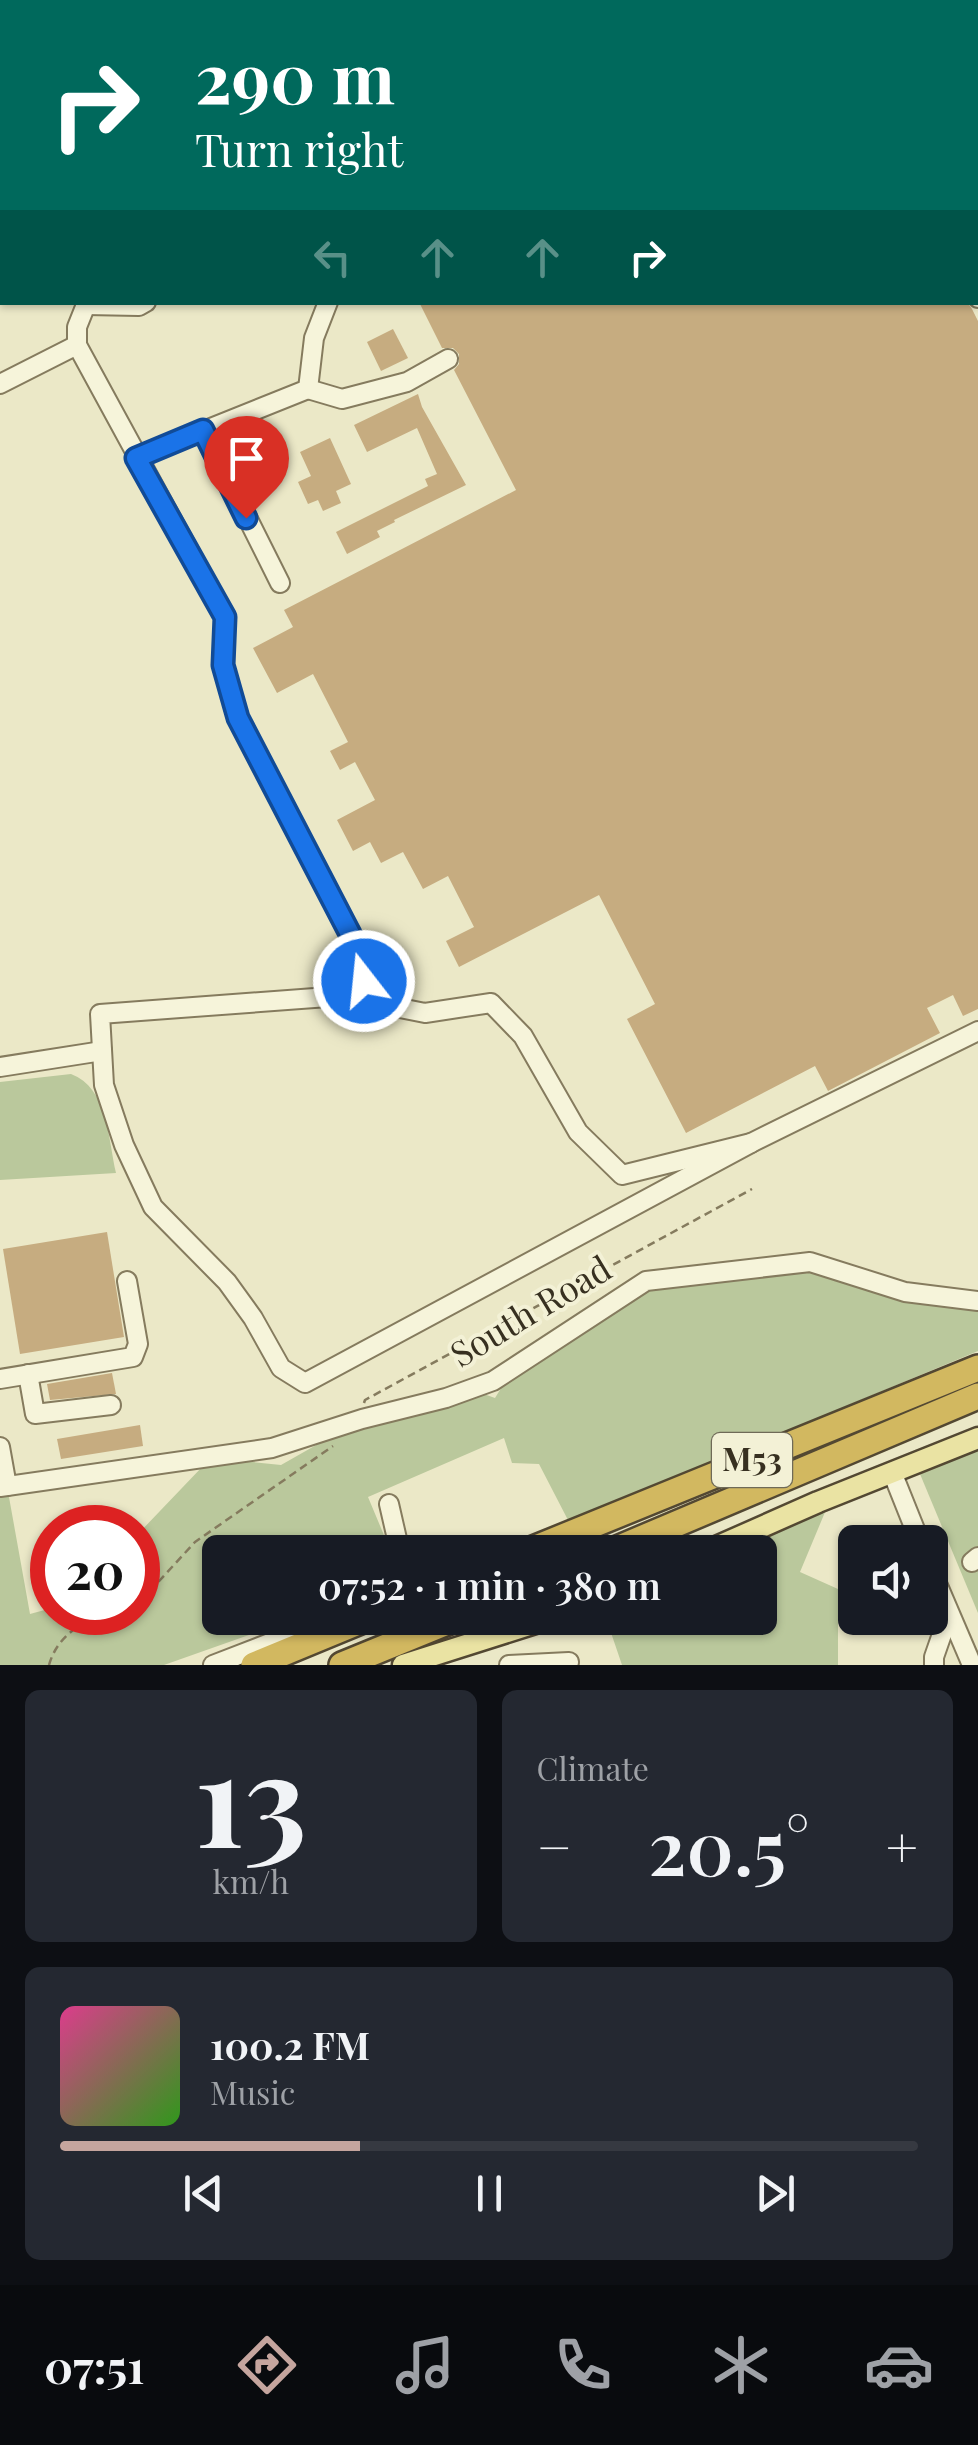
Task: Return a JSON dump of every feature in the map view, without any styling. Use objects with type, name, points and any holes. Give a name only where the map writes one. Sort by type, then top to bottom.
[{"type":"highway","name":"M53","points":[[568,1535],[978,1368]]},
{"type":"highway","name":"M53","points":[[650,1535],[978,1396]]},
{"type":"highway","points":[[254,1665],[327,1635]]},
{"type":"highway","points":[[342,1665],[415,1635]]},
{"type":"main road","points":[[744,1535],[978,1438]]},
{"type":"main road","points":[[402,1665],[497,1635]]},
{"type":"street","points":[[86,305],[77,327],[77,346],[225,617],[223,665],[238,718],[360,953],[364,981],[385,1005],[425,1013],[491,1003],[524,1036],[578,1132],[622,1175],[750,1143]]},
{"type":"street","points":[[112,305],[141,305]]},
{"type":"street","points":[[308,389],[314,338],[327,305]]},
{"type":"street","points":[[0,384],[77,346]]},
{"type":"street","points":[[136,458],[308,389],[342,399],[407,382],[448,359]]},
{"type":"street","points":[[203,430],[280,584]]},
{"type":"street","points":[[364,981],[355,995],[100,1014],[104,1085],[124,1145],[153,1207],[228,1282],[281,1368],[304,1383],[750,1143],[978,1031]]},
{"type":"street","points":[[0,1067],[102,1051]]},
{"type":"street","name":"South Road","points":[[3,1487],[272,1448],[362,1419],[446,1398],[493,1382],[646,1281],[810,1262],[905,1292],[978,1301]]},
{"type":"street","points":[[0,1379],[133,1357],[138,1344],[127,1281]]},
{"type":"street","points":[[28,1374],[35,1414],[111,1405]]},
{"type":"street","points":[[0,1447],[3,1487]]},
{"type":"street","points":[[892,1472],[913,1525]]},
{"type":"street","points":[[389,1504],[396,1535]]},
{"type":"street","points":[[934,1665],[949,1614]]},
{"type":"street","points":[[949,1614],[972,1665]]},
{"type":"street","points":[[214,1665],[291,1635]]},
{"type":"street","points":[[509,1665],[569,1662]]},
{"type":"path","points":[[362,1419],[364,1400],[752,1189]]},
{"type":"path","points":[[160,1579],[195,1542],[333,1446]]},
{"type":"path","points":[[50,1665],[54,1650],[68,1635]]},
{"type":"green space","points":[[71,1074],[93,1090],[99,1102],[116,1173],[0,1180],[0,1082]]},
{"type":"green space","points":[[810,1262],[978,1301],[978,1351],[569,1522],[539,1464],[512,1463],[504,1438],[368,1497],[384,1535],[202,1535],[202,1635],[249,1635],[164,1665],[0,1665],[0,1487],[7,1486],[30,1614],[30,1635],[160,1635],[160,1511],[203,1466],[243,1461],[281,1465],[362,1419],[481,1393],[495,1398],[503,1385],[664,1282]]},
{"type":"green space","points":[[978,1448],[978,1613],[948,1541],[948,1525],[941,1525],[920,1474]]},
{"type":"green space","points":[[828,1505],[800,1572],[838,1589],[838,1665],[622,1665],[612,1635],[777,1635],[777,1535],[762,1535]]},
{"type":"building","points":[[420,305],[969,305],[978,321],[978,1009],[963,1016],[953,995],[927,1008],[940,1033],[828,1091],[815,1066],[686,1133],[627,1019],[655,1004],[599,895],[459,967],[446,941],[474,927],[448,876],[423,889],[403,852],[381,863],[370,842],[353,851],[337,820],[375,800],[355,762],[340,770],[330,751],[348,742],[313,674],[277,693],[253,648],[293,627],[284,610],[516,490],[454,370],[459,354],[453,348],[442,348]]},
{"type":"building","points":[[393,329],[408,358],[381,371],[367,342]]},
{"type":"building","points":[[418,394],[466,485],[394,520],[377,531],[380,537],[347,554],[336,532],[428,486],[425,479],[437,474],[417,428],[367,452],[354,425]]},
{"type":"building","points":[[330,438],[351,484],[336,491],[341,503],[323,511],[318,500],[308,504],[298,482],[311,476],[300,452]]},
{"type":"building","points":[[107,1232],[124,1337],[20,1354],[3,1249]]},
{"type":"building","points":[[112,1373],[116,1394],[50,1400],[47,1384]]},
{"type":"building","points":[[140,1425],[143,1446],[61,1459],[57,1439]]},
{"type":"route","points":[[246,518],[203,430],[136,458],[225,617],[223,665],[238,718],[360,953],[364,981]]}]
